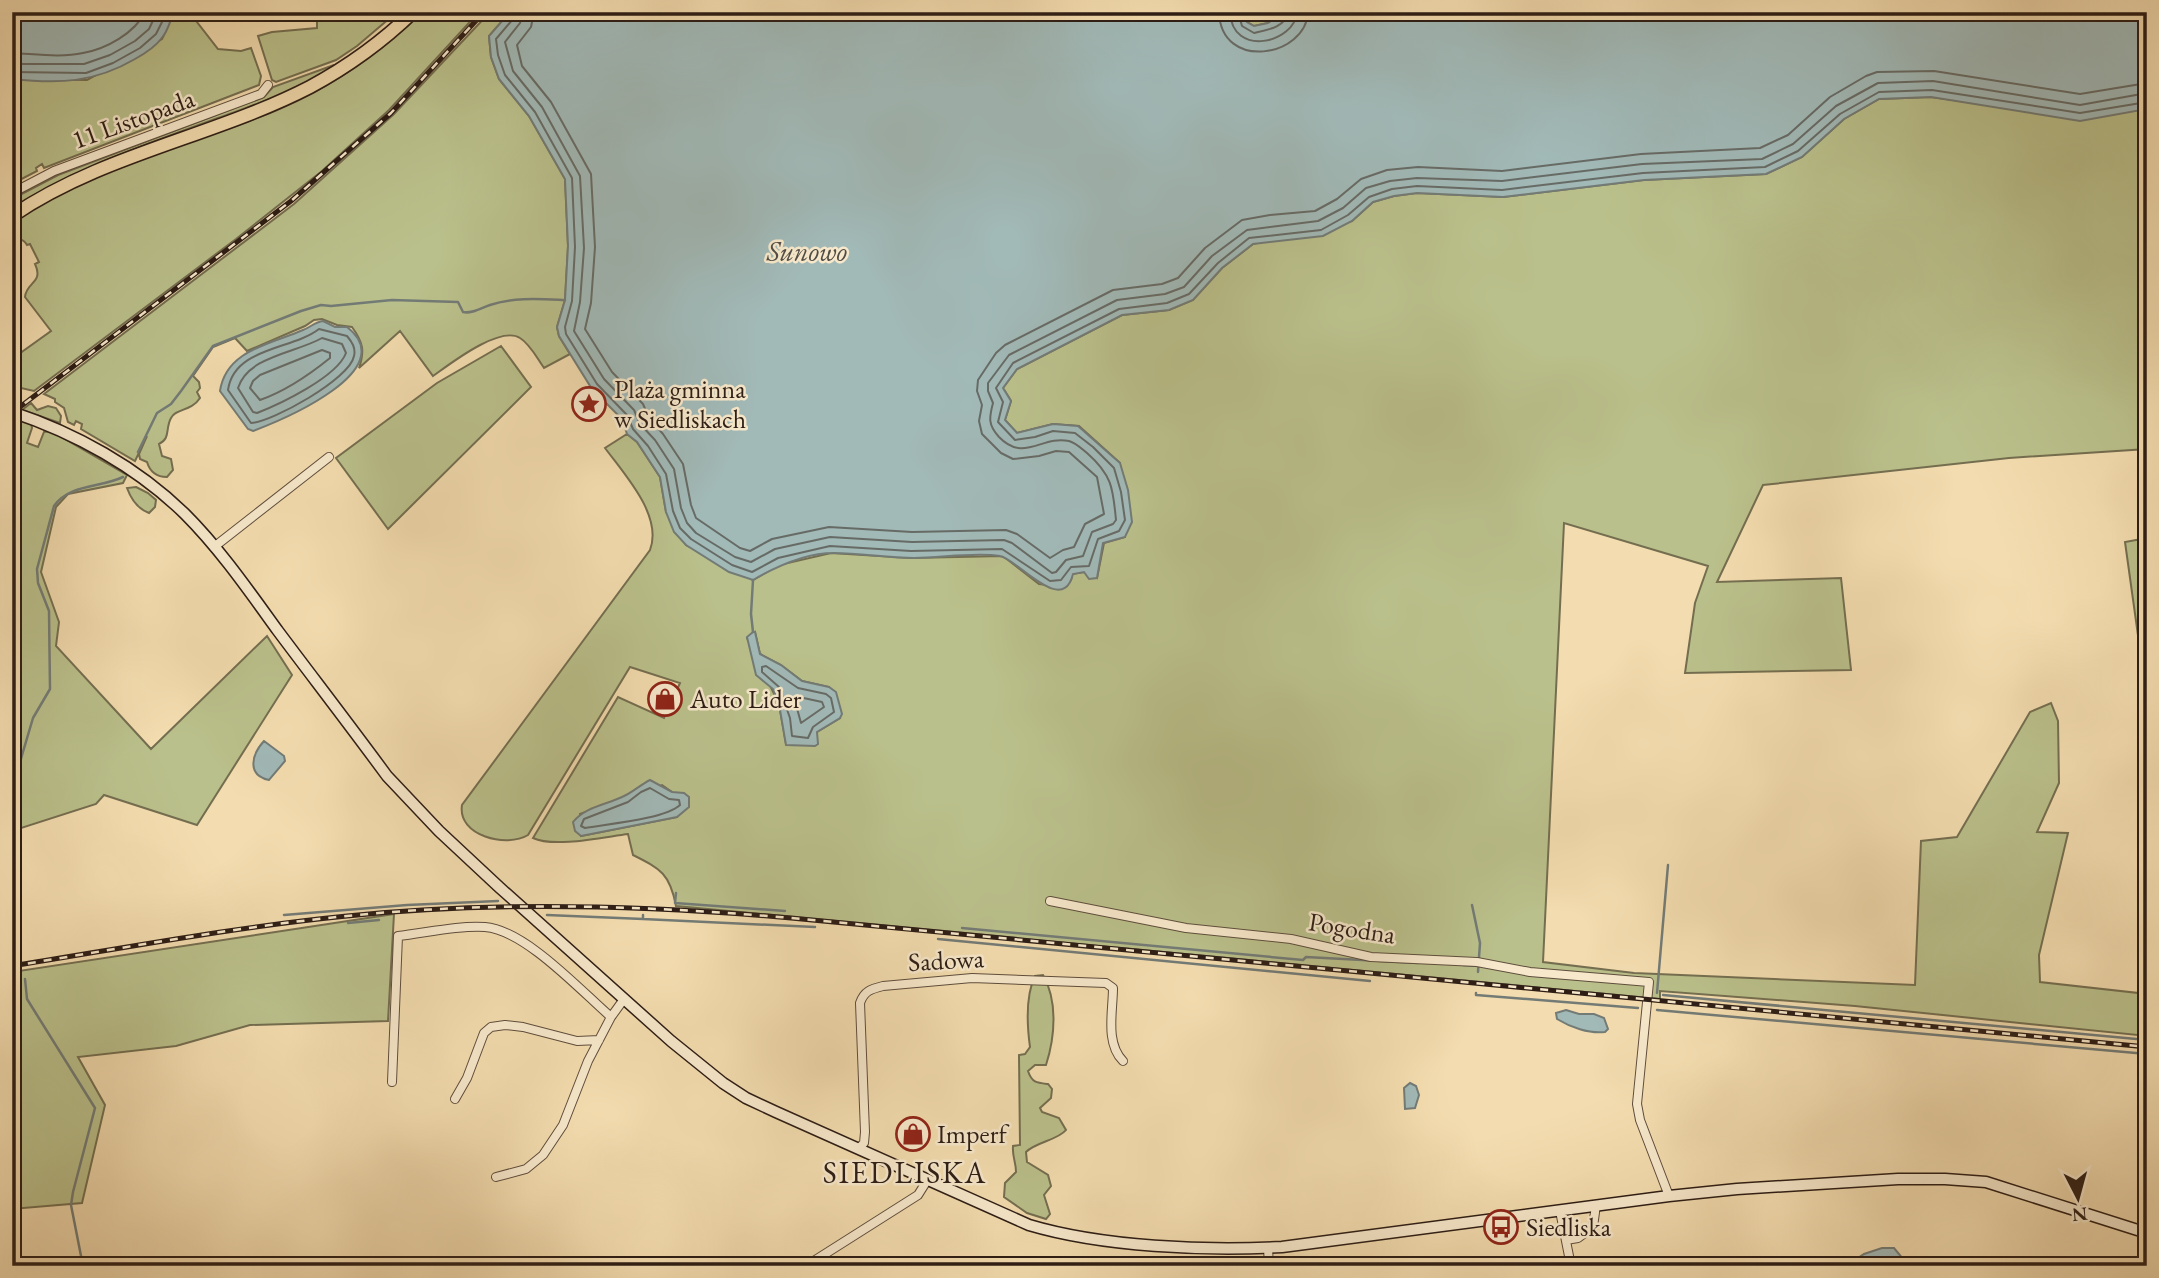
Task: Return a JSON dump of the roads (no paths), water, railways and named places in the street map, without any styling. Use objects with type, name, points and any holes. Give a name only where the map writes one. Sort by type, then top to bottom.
[{"type":"main road","points":[[12,216],[88,174],[309,87],[370,49],[413,12]]},
{"type":"main road","points":[[12,412],[72,436],[128,468],[185,514],[214,547],[387,776],[411,803],[499,887],[689,1056],[735,1091],[1011,1217],[1051,1231],[1138,1243],[1268,1248],[1737,1189],[1898,1179],[1970,1180],[2004,1187],[2147,1233]]},
{"type":"street","name":"11 Listopada","points":[[12,193],[54,171],[261,94],[268,85]]},
{"type":"street","points":[[214,547],[329,457]]},
{"type":"street","name":"Pogodna","points":[[1050,901],[1186,928],[1291,939],[1371,957],[1477,962],[1530,972],[1649,982],[1637,1104],[1640,1120],[1669,1196]]},
{"type":"street","points":[[392,1082],[398,936],[484,927],[503,931],[530,947],[611,1017]]},
{"type":"street","name":"Sadowa","points":[[859,1148],[864,1143],[860,1003],[870,989],[972,978],[1106,983],[1113,988],[1112,1041],[1116,1055],[1123,1061]]},
{"type":"street","points":[[496,1177],[526,1169],[543,1154],[563,1125],[588,1061],[611,1017],[624,999]]},
{"type":"street","points":[[455,1099],[467,1079],[484,1033],[491,1027],[506,1025],[577,1041],[599,1040]]},
{"type":"street","points":[[806,1266],[918,1195],[928,1179]]},
{"type":"street","points":[[1566,1240],[1578,1238],[1592,1227],[1595,1205]]},
{"type":"street","points":[[1560,1211],[1571,1266]]},
{"type":"street","points":[[1268,1248],[1269,1266]]},
{"type":"water","points":[[12,12],[178,12],[173,14],[165,34],[156,45],[120,67],[76,80],[45,81],[12,79]]},
{"type":"water","name":"Sunowo","points":[[510,12],[1245,12],[1247,22],[1254,26],[1268,23],[1284,12],[2147,12],[2147,109],[2080,121],[1931,97],[1879,99],[1844,119],[1802,157],[1766,174],[1644,180],[1503,197],[1417,193],[1373,202],[1352,221],[1323,236],[1253,244],[1222,268],[1193,300],[1169,310],[1122,315],[1017,369],[1003,388],[1011,401],[1005,420],[1017,433],[1053,424],[1078,426],[1120,463],[1128,490],[1132,522],[1125,537],[1103,543],[1097,578],[1089,579],[1084,572],[1073,574],[1068,586],[1060,590],[1039,582],[1000,556],[914,558],[834,553],[792,561],[753,580],[729,572],[686,545],[674,532],[666,512],[660,477],[637,442],[627,434],[622,419],[592,389],[559,336],[557,327],[565,300],[568,246],[565,179],[529,116],[499,79],[491,57],[489,36]]},
{"type":"water","points":[[323,321],[335,327],[347,327],[360,343],[360,360],[350,376],[310,405],[253,431],[248,429],[220,391],[231,366],[252,350]]},
{"type":"water","points":[[753,632],[760,654],[781,665],[802,681],[829,687],[836,692],[842,714],[817,732],[818,744],[815,746],[786,745],[779,704],[773,689],[756,675],[747,637]]},
{"type":"water","points":[[264,741],[284,756],[285,761],[269,780],[257,774],[253,764],[256,752]]},
{"type":"water","points":[[650,780],[672,792],[684,793],[689,797],[689,807],[677,817],[581,836],[575,831],[573,822],[583,813],[626,795]]},
{"type":"water","points":[[1566,1010],[1604,1018],[1608,1029],[1605,1032],[1586,1031],[1557,1019],[1556,1013]]},
{"type":"water","points":[[1410,1083],[1416,1086],[1419,1095],[1415,1108],[1405,1109],[1404,1088]]},
{"type":"water","points":[[1882,1248],[1894,1248],[1909,1266],[1829,1266],[1839,1261],[1852,1262],[1864,1254]]},
{"type":"waterway","points":[[138,452],[157,413],[171,404],[213,346],[301,311],[321,305],[392,300],[458,302],[463,312],[466,312],[508,301],[565,300]]},
{"type":"waterway","points":[[12,789],[33,718],[50,689],[49,611],[38,583],[37,569],[54,506],[60,499],[76,490],[123,477]]},
{"type":"waterway","points":[[753,580],[753,632]]},
{"type":"waterway","points":[[1657,993],[1668,865]]},
{"type":"waterway","points":[[676,893],[675,903],[785,911]]},
{"type":"waterway","points":[[12,894],[20,948]]},
{"type":"waterway","points":[[284,915],[498,901]]},
{"type":"waterway","points":[[1472,905],[1480,943],[1478,972]]},
{"type":"waterway","points":[[547,915],[643,919],[643,915]]},
{"type":"waterway","points":[[643,919],[815,927]]},
{"type":"waterway","points":[[348,923],[379,920]]},
{"type":"waterway","points":[[962,928],[1303,960],[1306,957],[1418,963]]},
{"type":"waterway","points":[[938,939],[1370,981]]},
{"type":"waterway","points":[[1463,965],[1479,966]]},
{"type":"waterway","points":[[25,979],[27,999],[95,1108],[71,1205],[83,1266]]},
{"type":"waterway","points":[[1476,993],[1638,1008]]},
{"type":"waterway","points":[[1663,995],[2147,1040]]},
{"type":"waterway","points":[[1657,1010],[2147,1054]]},
{"type":"railway","points":[[12,413],[291,201],[391,113],[484,12]]},
{"type":"railway","points":[[12,966],[221,932],[402,911],[569,906],[680,910],[791,918],[2147,1047]]},
{"type":"place","name":"Plaża gminna w Siedliskach","points":[[589,404]]},
{"type":"place","name":"Auto Lider","points":[[665,699]]},
{"type":"place","name":"Imperf","points":[[913,1134]]},
{"type":"place","name":"Siedliska","points":[[1501,1227]]},
{"type":"district","name":"SIEDLISKA","points":[[905,1173]]}]
